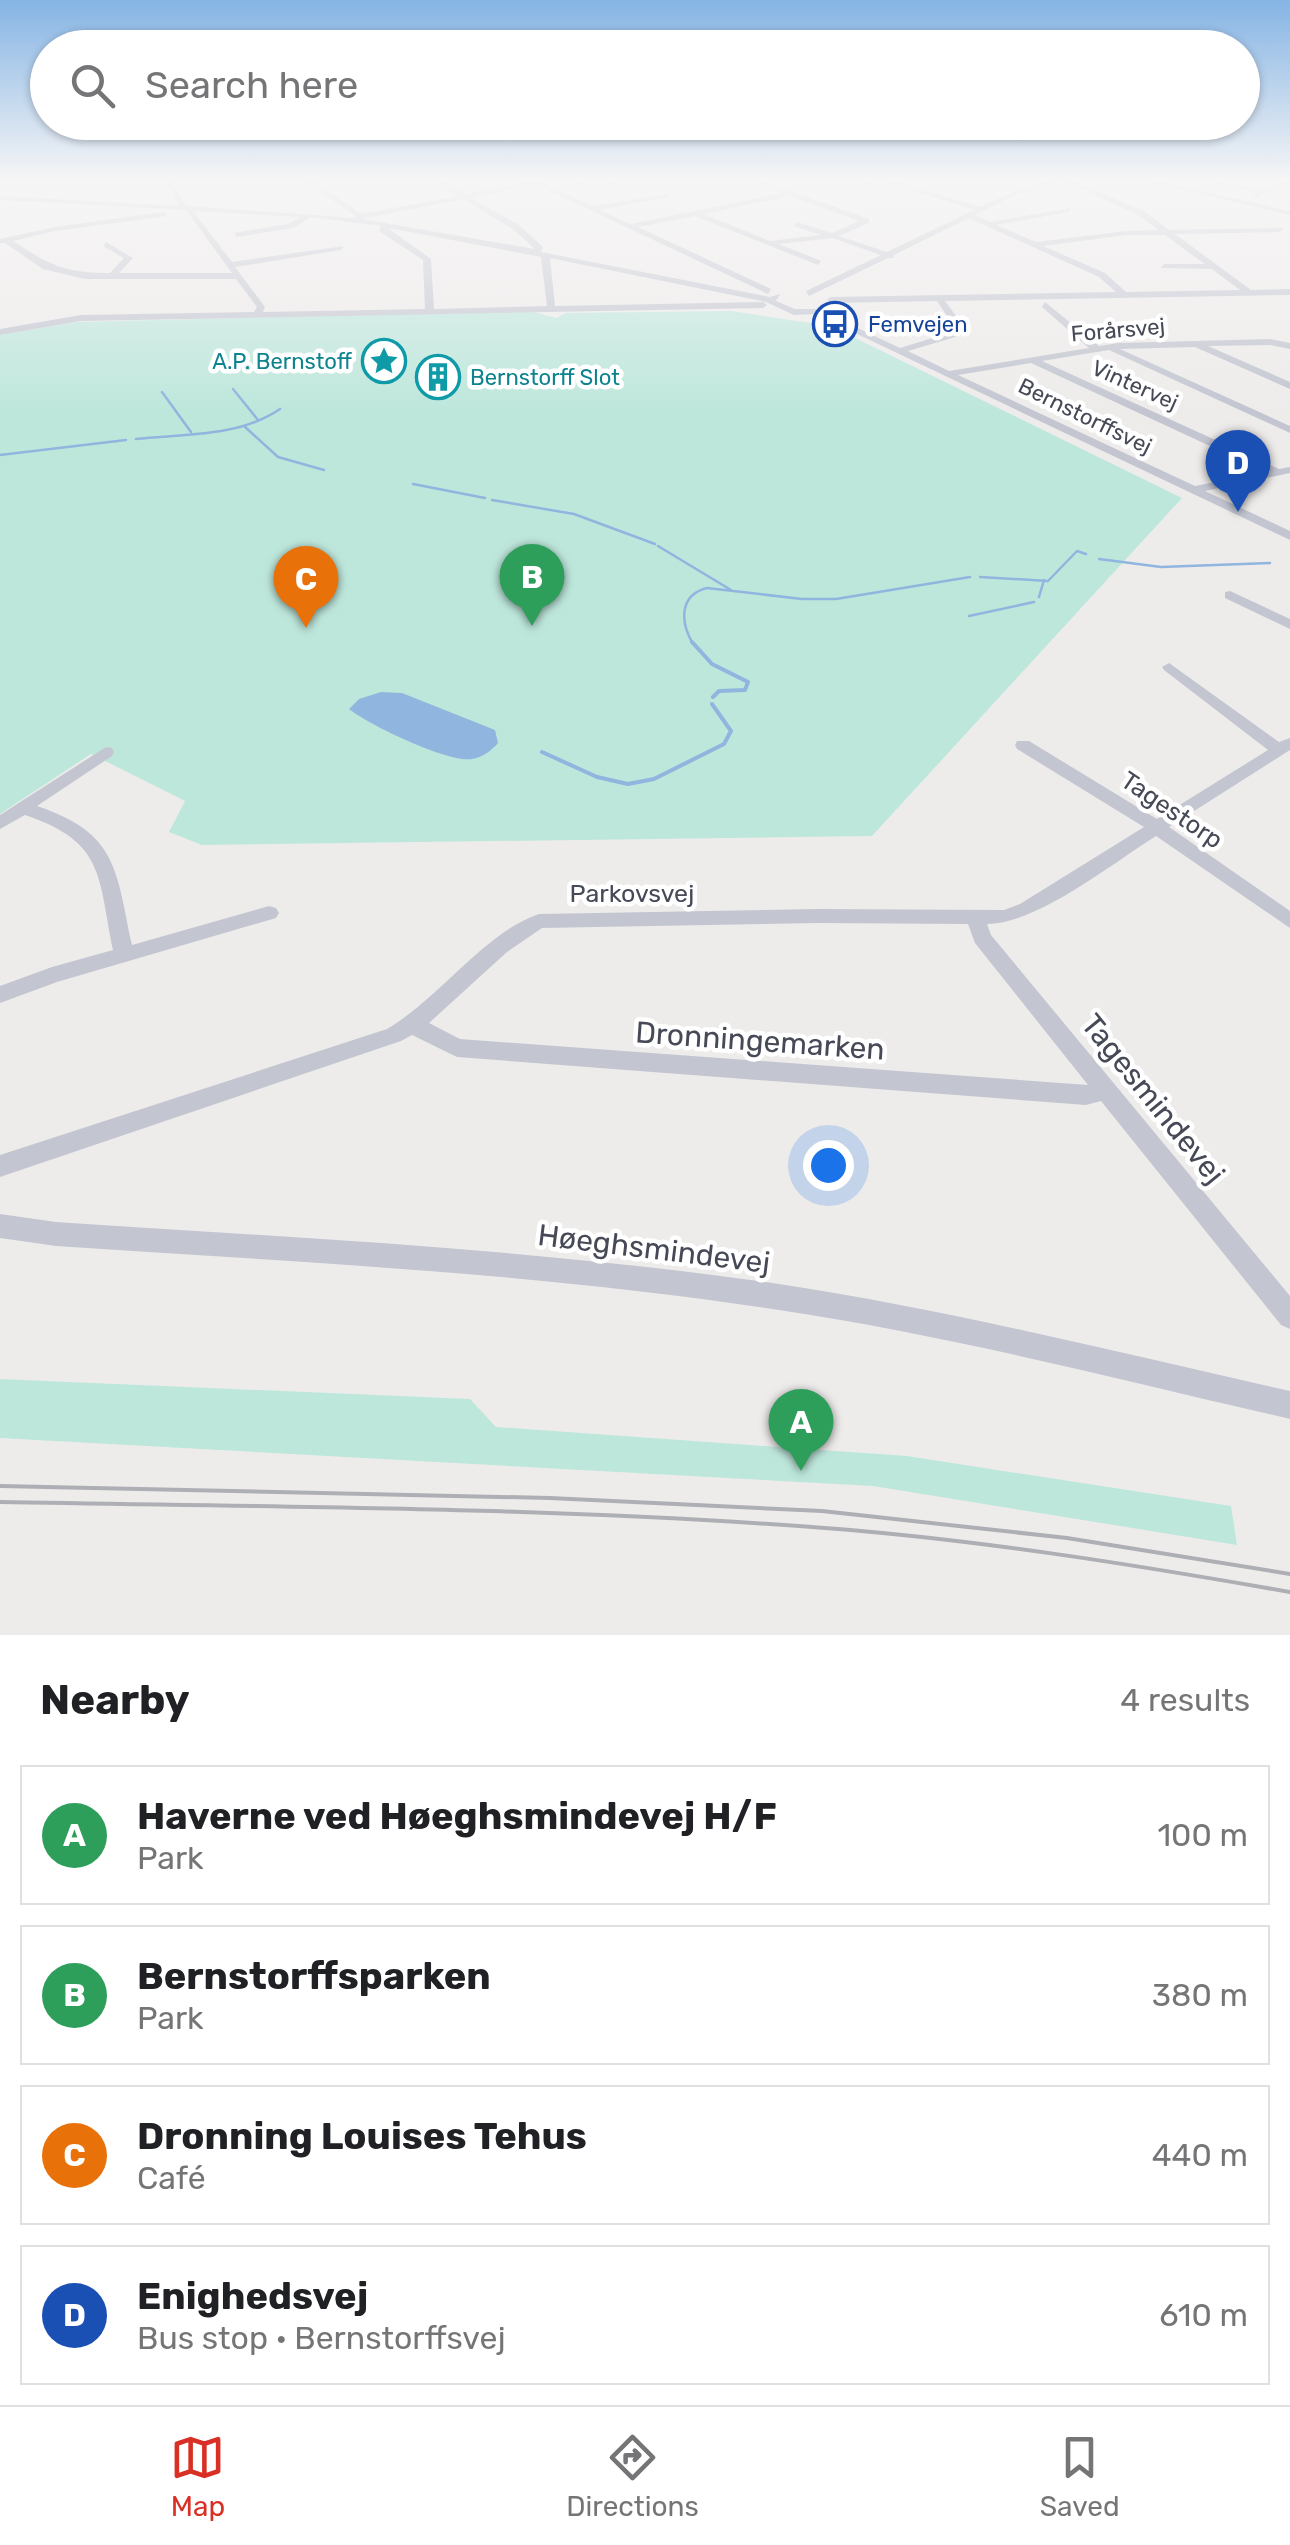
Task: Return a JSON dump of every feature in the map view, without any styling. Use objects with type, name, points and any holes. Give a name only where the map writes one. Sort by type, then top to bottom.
[{"type":"street","points":[[30,257],[46,267],[110,278],[238,276]]},
{"type":"street","points":[[110,278],[128,257]]},
{"type":"street","points":[[225,257],[261,307],[258,313]]},
{"type":"street","points":[[230,265],[283,257]]},
{"type":"street","points":[[425,257],[430,310]]},
{"type":"street","points":[[541,257],[551,306]]},
{"type":"street","points":[[565,257],[757,291],[779,297],[791,312],[826,305],[940,300],[1290,293]]},
{"type":"street","points":[[689,257],[757,291]]},
{"type":"street","points":[[806,257],[818,262]]},
{"type":"street","points":[[0,330],[74,318],[779,297],[829,286],[887,257]]},
{"type":"street","points":[[1065,257],[1102,275],[1125,296]]},
{"type":"street","points":[[1201,257],[1250,294]]},
{"type":"street","points":[[266,260],[280,265]]},
{"type":"street","points":[[1164,266],[1214,267]]},
{"type":"street","points":[[826,305],[829,286]]},
{"type":"street","points":[[809,293],[826,305]]},
{"type":"street","points":[[1275,293],[1290,303]]},
{"type":"street","points":[[430,310],[779,297]]},
{"type":"street","points":[[902,350],[959,333],[960,328],[940,300]]},
{"type":"street","name":"Bernstorffsvej","points":[[826,305],[863,331],[1290,536]]},
{"type":"street","points":[[1046,308],[1102,348],[1290,430]]},
{"type":"street","name":"Forårsvej","points":[[951,373],[1102,348],[1270,342],[1290,346]]},
{"type":"street","points":[[1194,344],[1290,386]]},
{"type":"street","name":"Vintervej","points":[[1032,360],[1283,471]]},
{"type":"street","points":[[1194,490],[1283,471]]},
{"type":"street","points":[[1230,595],[1290,625]]},
{"type":"street","name":"Parkovsvej","points":[[0,1166],[413,1026],[438,1008],[500,945],[522,930],[552,919],[1006,917],[1027,909],[1284,746],[1169,666]]},
{"type":"street","name":"Tagestorp","points":[[1023,745],[1155,826],[1290,922]]},
{"type":"street","points":[[0,823],[106,752]]},
{"type":"street","points":[[23,808],[73,825],[100,850],[124,954]]},
{"type":"street","points":[[0,995],[270,912]]},
{"type":"street","name":"Tagesmindevej","points":[[975,916],[982,938],[1290,1316]]},
{"type":"street","name":"Dronningemarken","points":[[413,1026],[457,1048],[1086,1095],[1108,1090]]},
{"type":"street","name":"Høeghsmindevej","points":[[0,1226],[56,1234],[523,1266],[763,1295],[963,1331],[1290,1405]]},
{"type":"green space","points":[[530,311],[556,318],[566,313],[731,311],[831,326],[1182,498],[872,836],[202,845],[169,832],[185,801],[91,754],[0,814],[0,335],[76,322]]},
{"type":"green space","points":[[0,1379],[470,1399],[496,1427],[907,1456],[1231,1506],[1237,1545],[873,1486],[0,1438]]},
{"type":"water","points":[[381,692],[402,693],[495,730],[498,743],[479,757],[461,759],[409,741],[349,709],[359,699]]},
{"type":"waterway","points":[[233,389],[258,420]]},
{"type":"waterway","points":[[162,392],[191,432]]},
{"type":"waterway","points":[[136,439],[229,429],[280,409]]},
{"type":"waterway","points":[[244,426],[278,457],[324,470]]},
{"type":"waterway","points":[[0,455],[126,440]]},
{"type":"waterway","points":[[413,484],[485,498]]},
{"type":"waterway","points":[[492,500],[574,514],[655,544]]},
{"type":"waterway","points":[[658,546],[731,590]]},
{"type":"waterway","points":[[1044,581],[1048,581],[1077,551],[1086,554]]},
{"type":"waterway","points":[[1099,559],[1161,567],[1270,563]]},
{"type":"waterway","points":[[692,642],[685,610],[691,597],[707,588],[836,599],[970,577]]},
{"type":"waterway","points":[[980,577],[1044,581]]},
{"type":"waterway","points":[[1039,597],[1044,581]]},
{"type":"waterway","points":[[969,616],[1034,602]]},
{"type":"waterway","points":[[692,642],[712,664],[748,682],[745,690],[719,691],[713,697]]},
{"type":"waterway","points":[[542,752],[597,777],[628,784],[654,779],[724,744],[731,731],[712,704]]},
{"type":"tram line","points":[[0,1486],[550,1498],[822,1511],[1067,1538],[1290,1574]]},
{"type":"tram line","points":[[0,1502],[516,1512],[825,1528],[1058,1554],[1290,1592]]},
{"type":"place","name":"Femvejen","points":[[835,324]]},
{"type":"place","name":"A.P. Bernstoff","points":[[384,361]]},
{"type":"place","name":"Bernstorff Slot","points":[[438,377]]},
{"type":"place","name":"Enighedsvej","points":[[1238,512]]},
{"type":"place","name":"Bernstorffsparken","points":[[532,626]]},
{"type":"place","name":"Dronning Louises Tehus","points":[[306,628]]},
{"type":"place","name":"Haverne ved Høeghsmindevej H/F","points":[[801,1471]]}]
